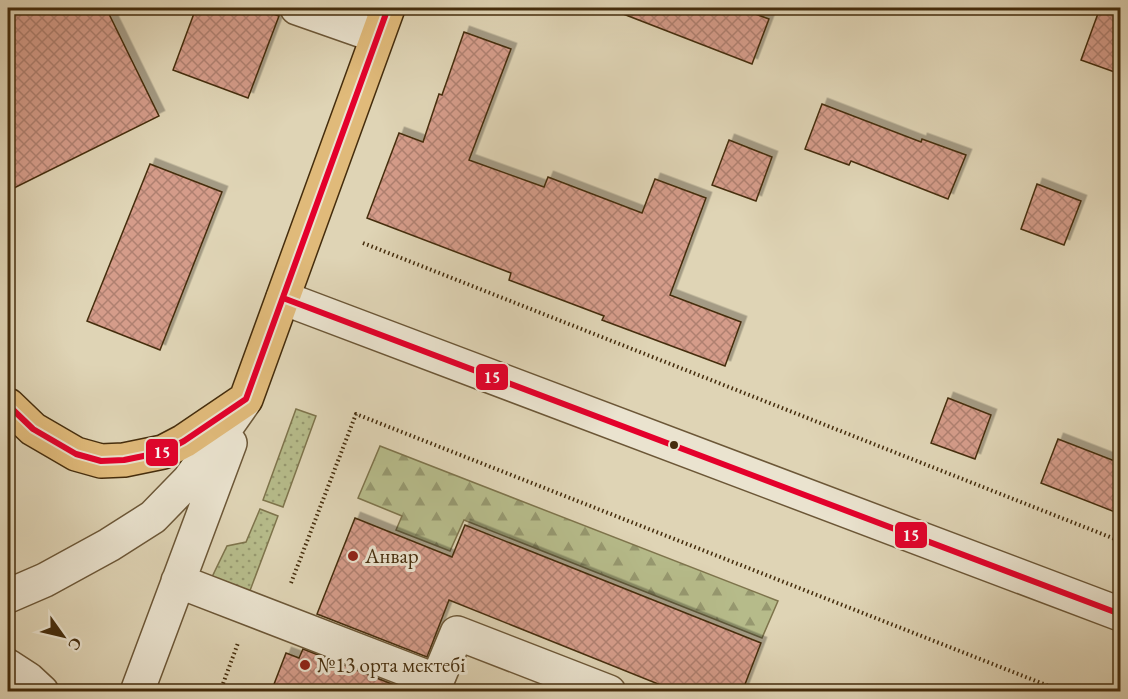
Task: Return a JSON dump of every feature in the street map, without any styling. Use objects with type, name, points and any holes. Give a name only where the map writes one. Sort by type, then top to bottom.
[{"type":"main road","points":[[8,405],[33,429],[54,442],[76,454],[101,461],[124,460],[163,452],[184,441],[246,399],[382,22]]},
{"type":"street","points":[[297,8],[382,22]]},
{"type":"street","points":[[283,297],[1120,614]]},
{"type":"street","points":[[137,692],[246,399]]},
{"type":"street","points":[[8,596],[63,570],[153,517],[189,480],[246,399]]},
{"type":"street","points":[[178,581],[437,681],[457,633],[609,692]]},
{"type":"street","points":[[8,666],[28,679],[42,692]]},
{"type":"path","points":[[363,243],[1120,541]]},
{"type":"path","points":[[220,692],[264,614],[356,414],[1064,692]]},
{"type":"green space","points":[[296,409],[316,416],[283,507],[263,500]]},
{"type":"green space","points":[[380,446],[778,601],[762,638],[464,520],[450,551],[396,530],[402,516],[358,498]]},
{"type":"green space","points":[[260,509],[278,516],[248,596],[212,577],[227,546],[246,542]]},
{"type":"building","points":[[8,8],[106,8],[159,116],[8,191]]},
{"type":"building","points":[[196,8],[255,8],[279,16],[248,98],[173,70]]},
{"type":"building","points":[[614,8],[739,8],[769,19],[752,64],[613,10]]},
{"type":"building","points":[[1100,8],[1120,8],[1120,74],[1081,60]]},
{"type":"building","points":[[464,32],[511,49],[469,160],[544,187],[548,177],[642,213],[655,179],[706,198],[670,295],[741,322],[725,366],[602,320],[604,316],[509,280],[511,273],[367,218],[399,133],[423,142]]},
{"type":"building","points":[[822,104],[921,142],[922,139],[966,155],[948,199],[851,161],[849,165],[805,149]]},
{"type":"building","points":[[729,140],[772,157],[756,201],[712,185]]},
{"type":"building","points":[[150,164],[222,192],[160,350],[87,321]]},
{"type":"building","points":[[1037,184],[1081,201],[1064,245],[1021,229]]},
{"type":"building","points":[[948,398],[991,415],[975,459],[931,443]]},
{"type":"building","points":[[1058,439],[1120,463],[1120,514],[1041,483]]},
{"type":"building","points":[[355,518],[452,557],[465,525],[761,643],[742,692],[678,692],[449,600],[427,657],[317,614]]},
{"type":"building","name":"№13 орта мектебі","points":[[303,649],[412,692],[271,692],[286,653],[299,658]]},
{"type":"transit line","name":"15","points":[[8,405],[33,429],[76,454],[101,461],[124,460],[163,452],[184,441],[246,399],[388,8]]},
{"type":"transit line","name":"15","points":[[283,298],[1120,614]]},
{"type":"place","name":"Анвар","points":[[353,556]]},
{"type":"place","name":"№13 орта мектебі","points":[[305,665]]}]
